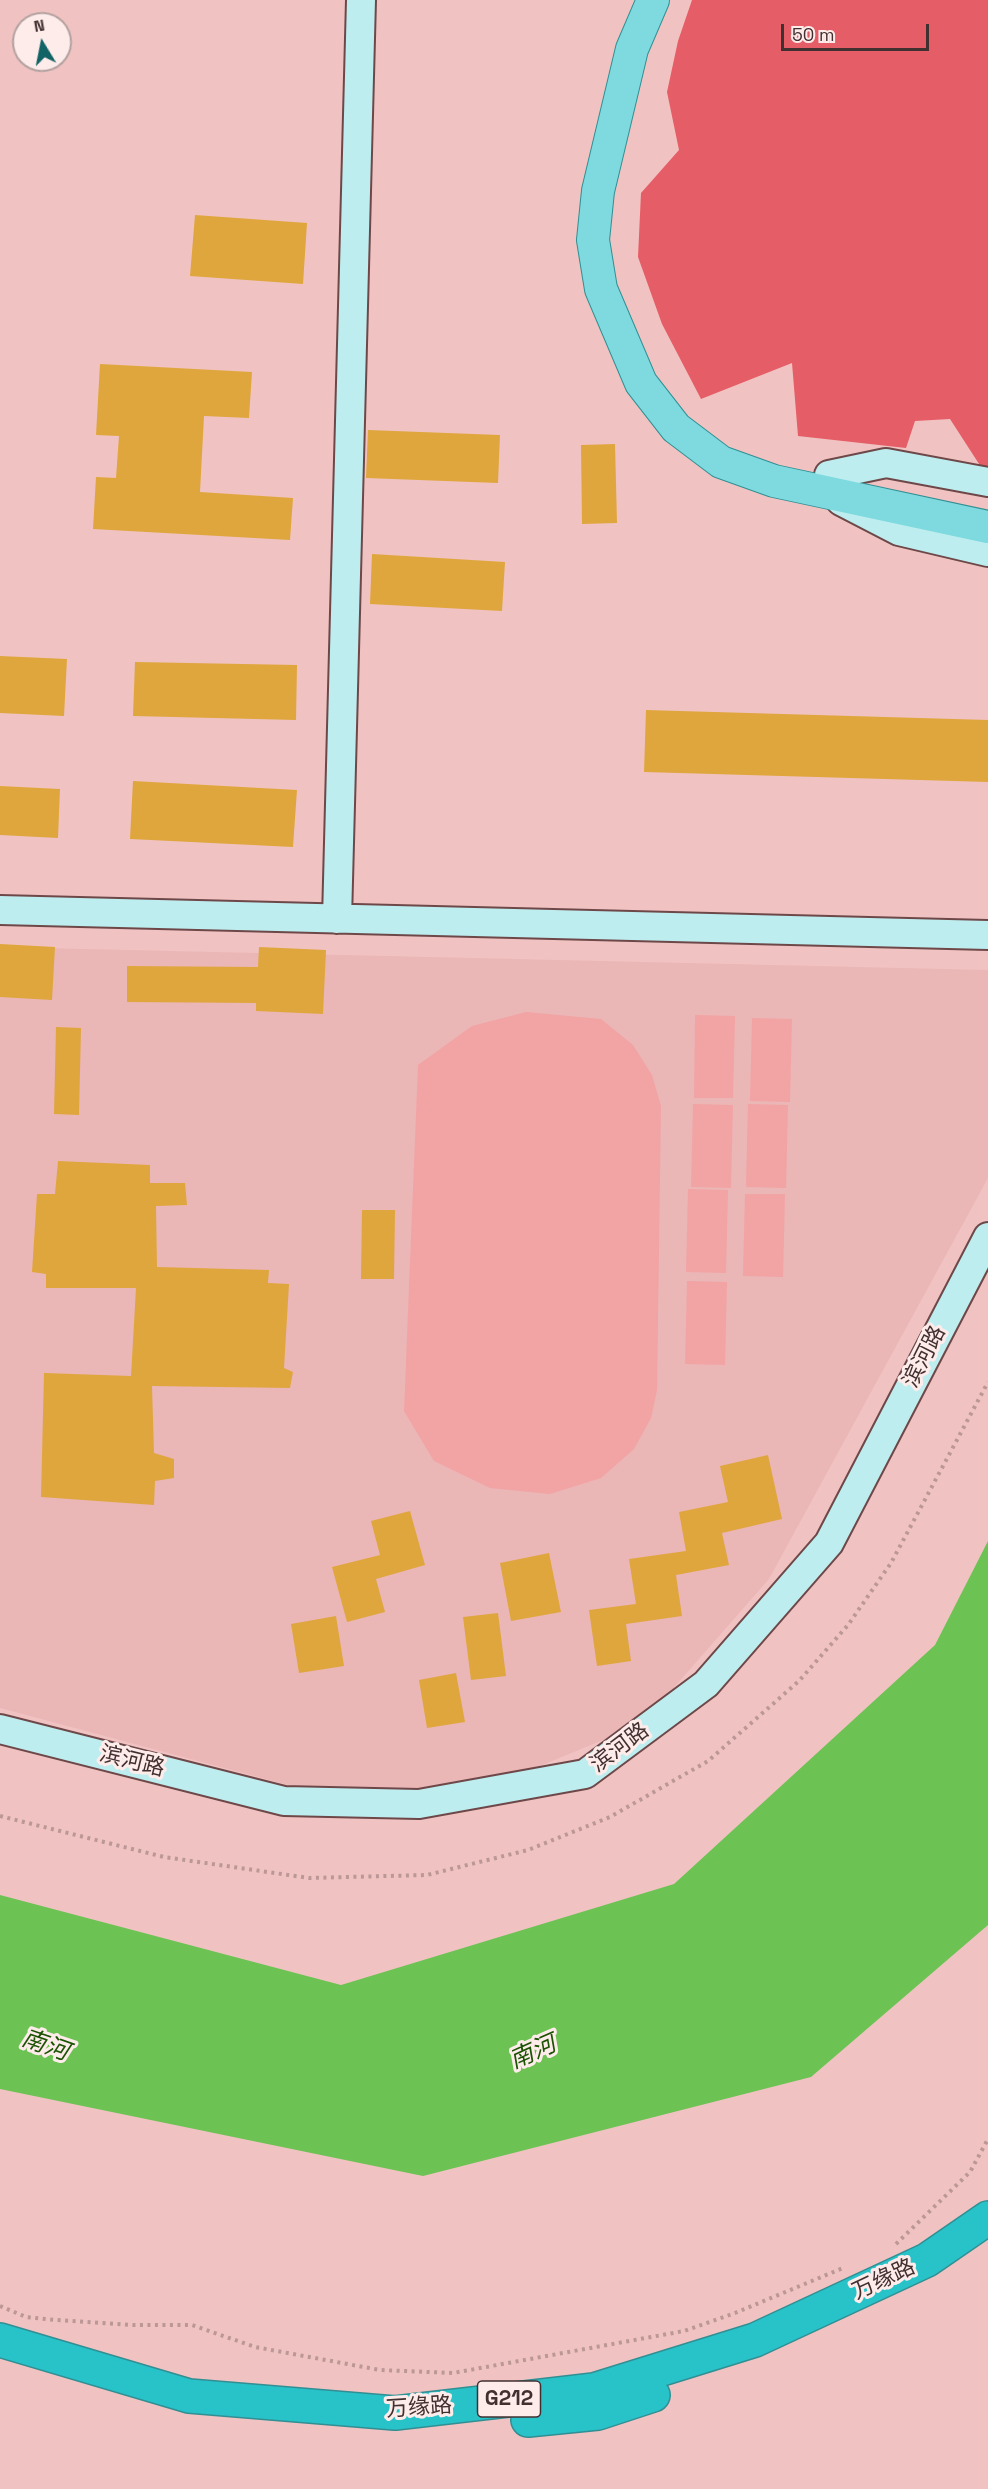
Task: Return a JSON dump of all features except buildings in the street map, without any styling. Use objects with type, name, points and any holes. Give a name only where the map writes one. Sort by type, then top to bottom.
[{"type":"highway","name":"万缘路","points":[[0,2340],[189,2396],[395,2412],[594,2390],[755,2340],[927,2260],[988,2218]]},
{"type":"highway","name":"万缘路","points":[[0,2363],[195,2412],[387,2433],[598,2413],[770,2355],[942,2270],[988,2238]]},
{"type":"main road","points":[[652,0],[632,49],[598,191],[593,240],[601,289],[641,383],[676,428],[722,462],[774,481],[826,484],[907,498],[988,504]]},
{"type":"main road","points":[[670,0],[647,54],[614,194],[609,240],[617,285],[655,375],[687,416],[729,447],[826,484]]},
{"type":"main road","points":[[907,498],[988,527]]},
{"type":"street","points":[[337,912],[361,0]]},
{"type":"street","points":[[826,484],[886,463],[988,482]]},
{"type":"street","points":[[826,484],[898,531],[988,552]]},
{"type":"street","points":[[0,895],[337,912],[988,935]]},
{"type":"street","points":[[0,910],[988,919]]},
{"type":"street","name":"滨河路","points":[[0,1729],[284,1801],[419,1804],[585,1774],[706,1684],[830,1543],[988,1237]]},
{"type":"street","name":"滨河路","points":[[0,1748],[282,1819],[421,1822],[593,1792],[719,1698],[845,1554],[988,1275]]},
{"type":"path","points":[[0,1816],[164,1857],[309,1878],[427,1875],[528,1850],[610,1817],[708,1761],[799,1681],[841,1633],[891,1563],[988,1382]]},
{"type":"path","points":[[886,2249],[897,2244],[970,2172],[988,2139]]},
{"type":"path","points":[[0,2306],[26,2317],[56,2320],[133,2325],[192,2325],[255,2347],[380,2370],[453,2373],[684,2331],[735,2313],[854,2263]]},
{"type":"shaded area","points":[[692,0],[988,0],[988,467],[981,467],[950,419],[915,421],[906,448],[798,436],[792,363],[701,399],[662,324],[638,257],[641,193],[679,150],[667,92],[678,41]]},
{"type":"shaded area","points":[[0,947],[988,970],[988,1178],[769,1579],[642,1724],[489,1787],[314,1792],[0,1708]]},
{"type":"shaded area","points":[[526,1012],[601,1019],[633,1045],[652,1075],[661,1106],[657,1390],[651,1418],[634,1449],[601,1478],[550,1494],[490,1488],[434,1461],[404,1411],[418,1065],[472,1026]]},
{"type":"shaded area","points":[[695,1015],[735,1016],[733,1098],[694,1098]]},
{"type":"shaded area","points":[[752,1018],[792,1019],[790,1102],[750,1101]]},
{"type":"shaded area","points":[[693,1104],[733,1105],[731,1188],[691,1187]]},
{"type":"shaded area","points":[[748,1104],[788,1105],[786,1188],[746,1187]]},
{"type":"shaded area","points":[[688,1189],[728,1190],[726,1273],[686,1272]]},
{"type":"shaded area","points":[[745,1194],[785,1194],[783,1277],[743,1276]]},
{"type":"shaded area","points":[[687,1281],[727,1282],[725,1365],[685,1364]]},
{"type":"water","name":"南河","points":[[988,1541],[988,1925],[811,2077],[423,2176],[0,2089],[0,1895],[341,1985],[674,1884],[935,1645]]}]
